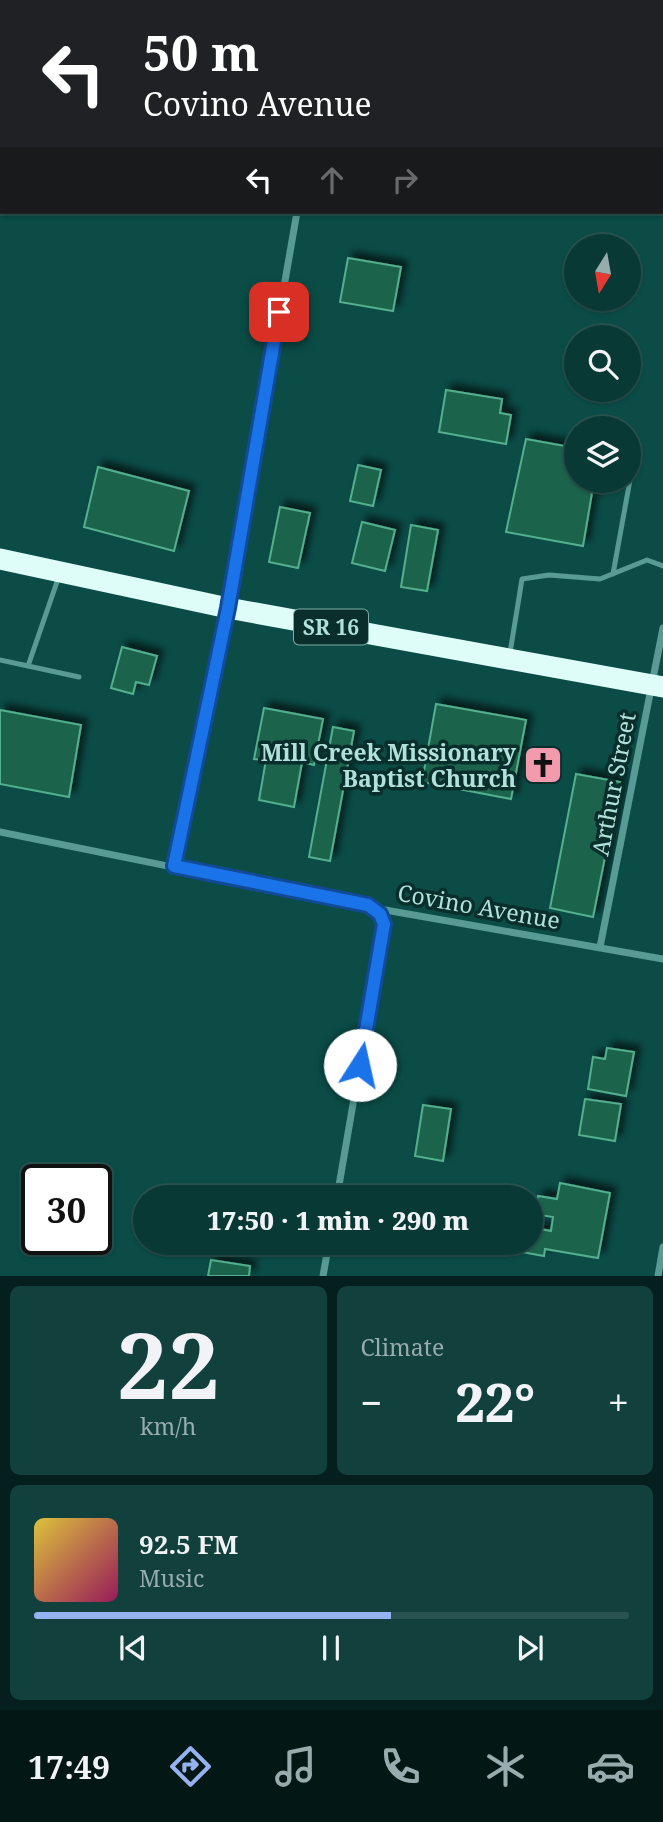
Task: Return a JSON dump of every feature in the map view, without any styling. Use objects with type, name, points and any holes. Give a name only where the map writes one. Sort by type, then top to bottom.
[{"type":"highway","name":"SR 16","points":[[0,559],[228,608],[658,686]]},
{"type":"street","points":[[174,866],[228,608],[298,214]]},
{"type":"street","name":"Arthur Street","points":[[600,947],[658,686],[663,628]]},
{"type":"street","name":"Covino Avenue","points":[[0,832],[374,908],[663,959]]},
{"type":"street","points":[[339,1185],[384,924],[374,908]]},
{"type":"street","points":[[658,1276],[663,1247]]},
{"type":"street","points":[[323,1276],[327,1255]]},
{"type":"lane","points":[[613,574],[628,493]]},
{"type":"lane","points":[[509,659],[522,579],[549,575],[600,579],[647,560],[663,566]]},
{"type":"lane","points":[[28,666],[60,573]]},
{"type":"lane","points":[[0,660],[79,677]]},
{"type":"building","points":[[348,258],[401,267],[393,311],[340,302]]},
{"type":"building","points":[[446,390],[502,399],[500,413],[511,415],[506,444],[439,432]]},
{"type":"building","points":[[526,439],[564,446],[564,493],[592,493],[583,546],[506,532]]},
{"type":"building","points":[[358,465],[381,470],[373,506],[350,501]]},
{"type":"building","points":[[98,467],[189,491],[174,551],[84,527]]},
{"type":"building","points":[[280,507],[310,513],[298,568],[269,562]]},
{"type":"building","points":[[362,522],[395,530],[385,571],[352,563]]},
{"type":"building","points":[[411,525],[438,530],[427,591],[401,587]]},
{"type":"building","points":[[122,647],[157,656],[149,685],[136,682],[133,694],[111,688]]},
{"type":"building","points":[[436,704],[526,720],[511,799],[422,782]]},
{"type":"building","points":[[264,708],[323,719],[314,765],[302,762],[294,807],[259,800],[266,760],[254,759]]},
{"type":"building","points":[[0,710],[81,725],[69,797],[0,784]]},
{"type":"building","points":[[333,727],[354,731],[330,861],[309,857]]},
{"type":"building","points":[[576,774],[620,782],[593,917],[550,908]]},
{"type":"building","points":[[607,1048],[634,1052],[626,1096],[588,1089],[593,1057],[605,1059]]},
{"type":"building","points":[[585,1099],[621,1104],[615,1141],[579,1135]]},
{"type":"building","points":[[423,1105],[451,1109],[443,1161],[415,1156]]},
{"type":"building","points":[[560,1183],[610,1193],[598,1258],[545,1249],[544,1256],[538,1255],[543,1255],[543,1229],[551,1231],[553,1217],[543,1215],[543,1197],[557,1199]]},
{"type":"building","points":[[211,1260],[250,1266],[249,1276],[208,1276]]},
{"type":"place","name":"Mill Creek Missionary Baptist Church","points":[[543,765]]},
{"type":"route","points":[[279,312],[251,462],[228,608],[174,866],[368,905],[380,914],[384,924],[360,1065]]}]
